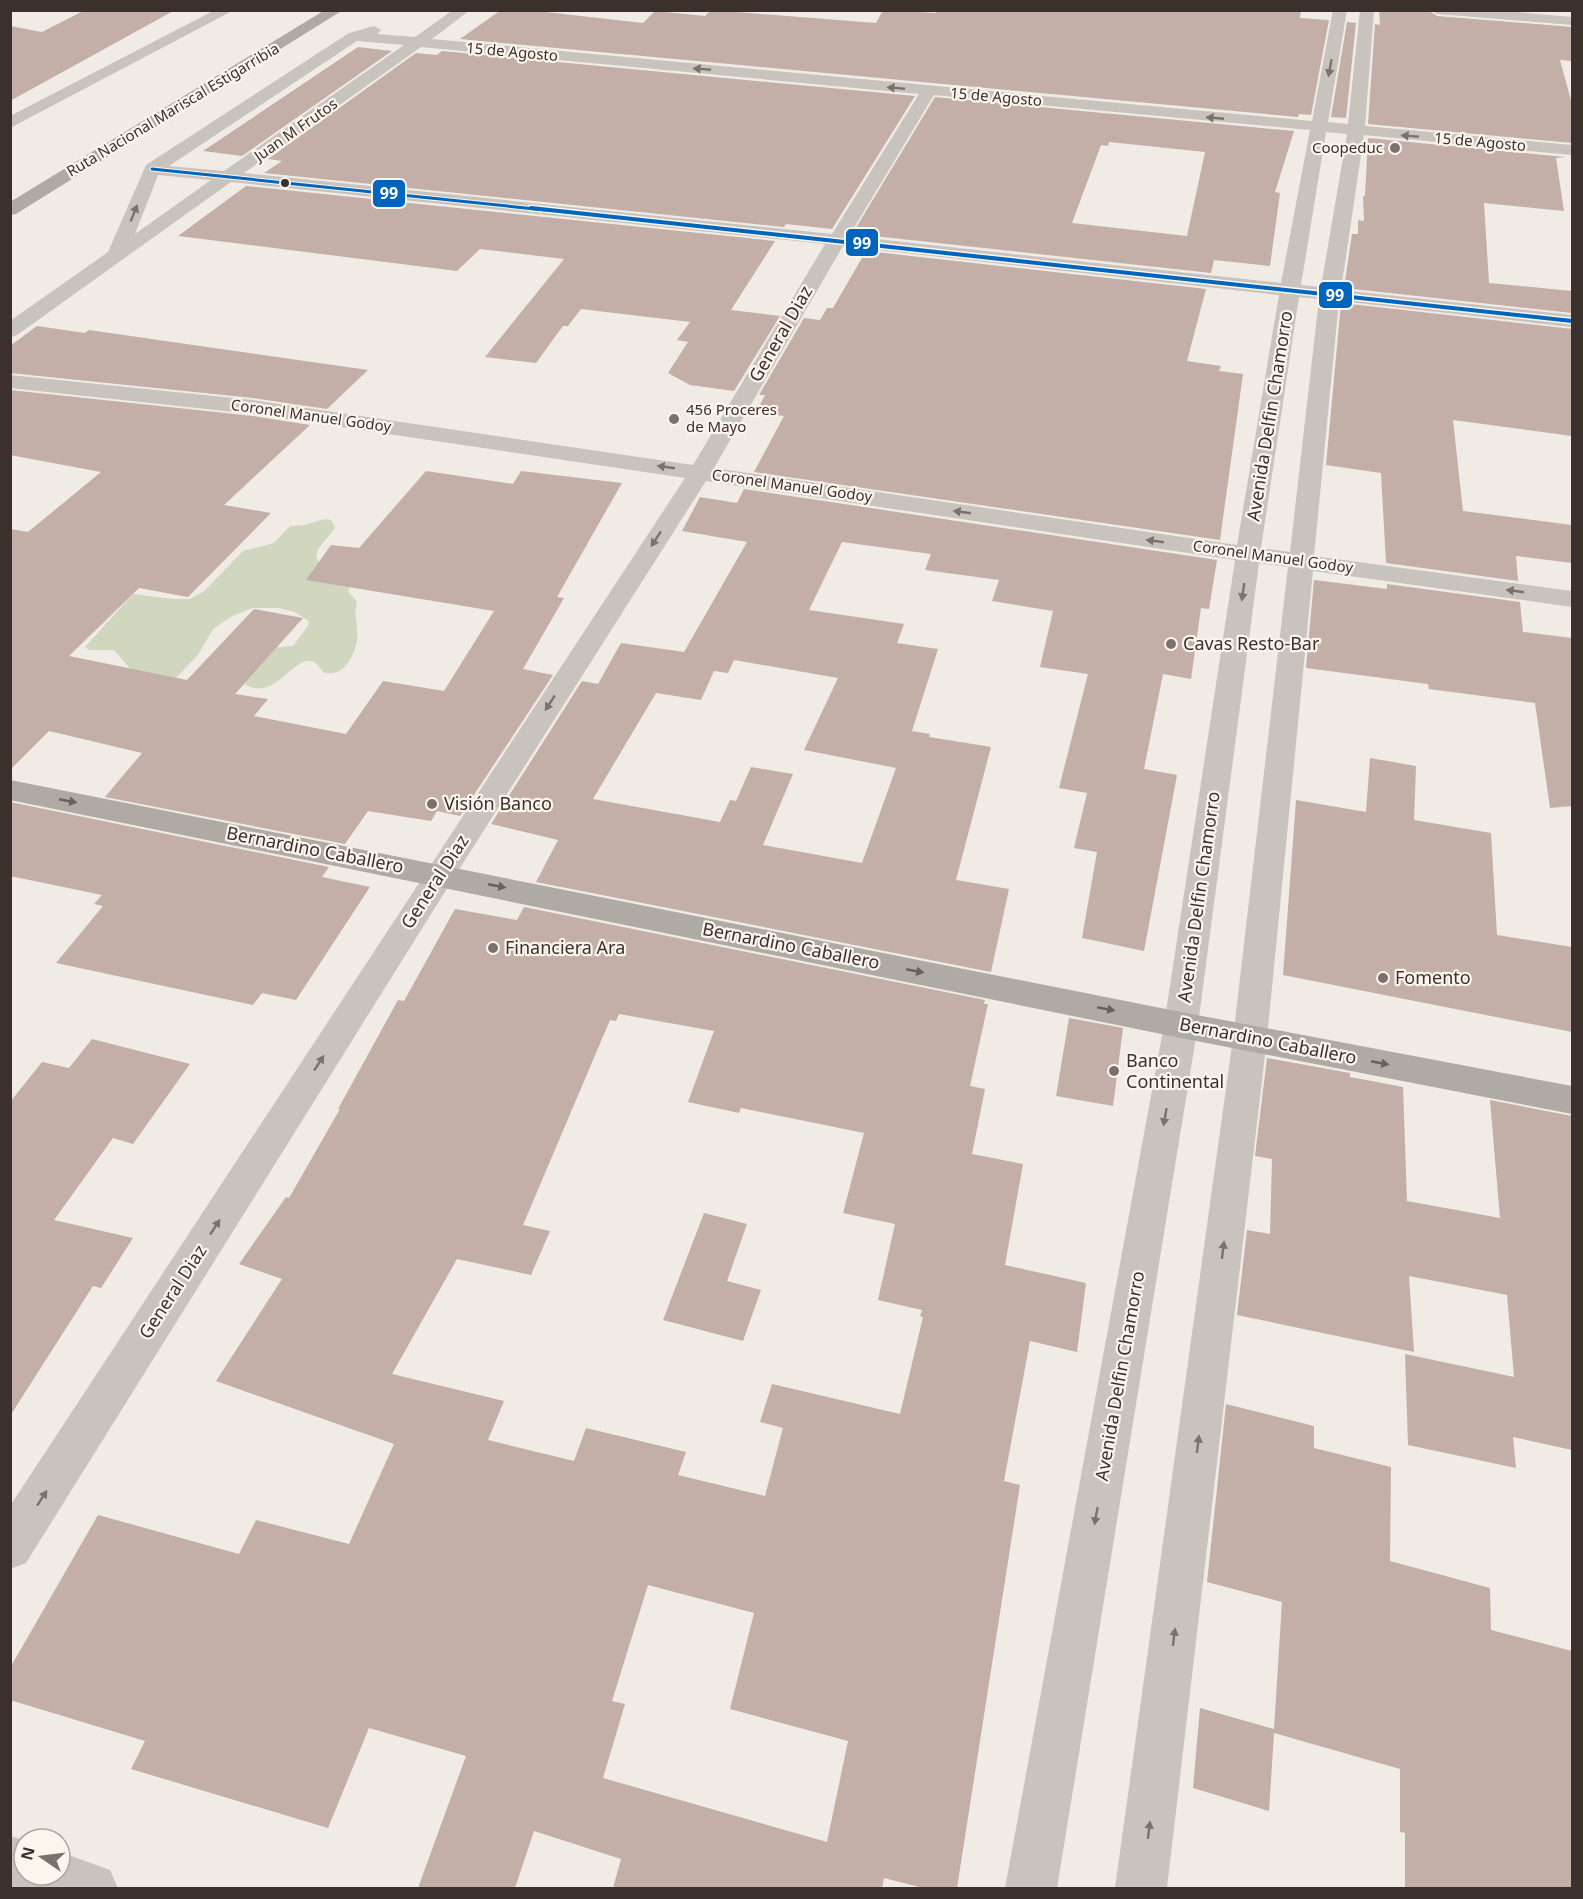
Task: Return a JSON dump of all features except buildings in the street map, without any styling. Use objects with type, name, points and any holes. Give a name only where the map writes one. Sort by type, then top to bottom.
[{"type":"highway","name":"Ruta Nacional Mariscal Estigarribia","points":[[10,198],[316,10]]},
{"type":"highway","name":"Ruta Nacional Mariscal Estigarribia","points":[[10,210],[336,10]]},
{"type":"highway","name":"Bernardino Caballero","points":[[10,790],[440,874],[1181,1025],[1572,1100]]},
{"type":"street","points":[[10,123],[227,10]]},
{"type":"street","name":"Juan M Frutos","points":[[10,331],[420,43],[463,10]]},
{"type":"street","name":"Avenida Delfin Chamorro","points":[[1031,1888],[1181,1025],[1248,554],[1290,290],[1340,10]]},
{"type":"street","points":[[1141,1888],[1250,1038],[1330,294],[1356,131],[1367,10]]},
{"type":"street","points":[[1437,10],[1572,21]]},
{"type":"street","points":[[116,257],[152,169],[354,36],[399,23]]},
{"type":"street","name":"15 de Agosto","points":[[354,36],[1572,150]]},
{"type":"street","name":"General Diaz","points":[[10,1547],[699,472],[929,91]]},
{"type":"street","points":[[152,169],[837,240],[1572,321]]},
{"type":"street","name":"Coronel Manuel Godoy","points":[[10,381],[253,407],[1248,554],[1572,599]]},
{"type":"street","points":[[72,1882],[92,1888]]},
{"type":"green space","points":[[325,519],[331,520],[335,528],[318,549],[316,558],[350,587],[348,591],[357,602],[357,641],[350,660],[336,672],[323,672],[314,662],[305,661],[277,682],[266,687],[253,688],[239,680],[259,649],[293,646],[308,626],[309,621],[294,612],[279,608],[253,608],[232,616],[213,629],[198,655],[175,679],[133,672],[114,650],[89,650],[85,647],[133,594],[189,599],[203,592],[243,551],[274,543],[290,526]]},
{"type":"transit line","name":"99","points":[[152,169],[837,240],[1572,321]]},
{"type":"place","name":"Coopeduc","points":[[1395,148]]},
{"type":"place","name":"456 Proceres de Mayo","points":[[674,419]]},
{"type":"place","name":"Cavas Resto-Bar","points":[[1171,644]]},
{"type":"place","name":"Visión Banco","points":[[432,804]]},
{"type":"place","name":"Financiera Ara","points":[[493,948]]},
{"type":"place","name":"Fomento","points":[[1383,978]]},
{"type":"place","name":"Banco Continental","points":[[1114,1071]]}]
